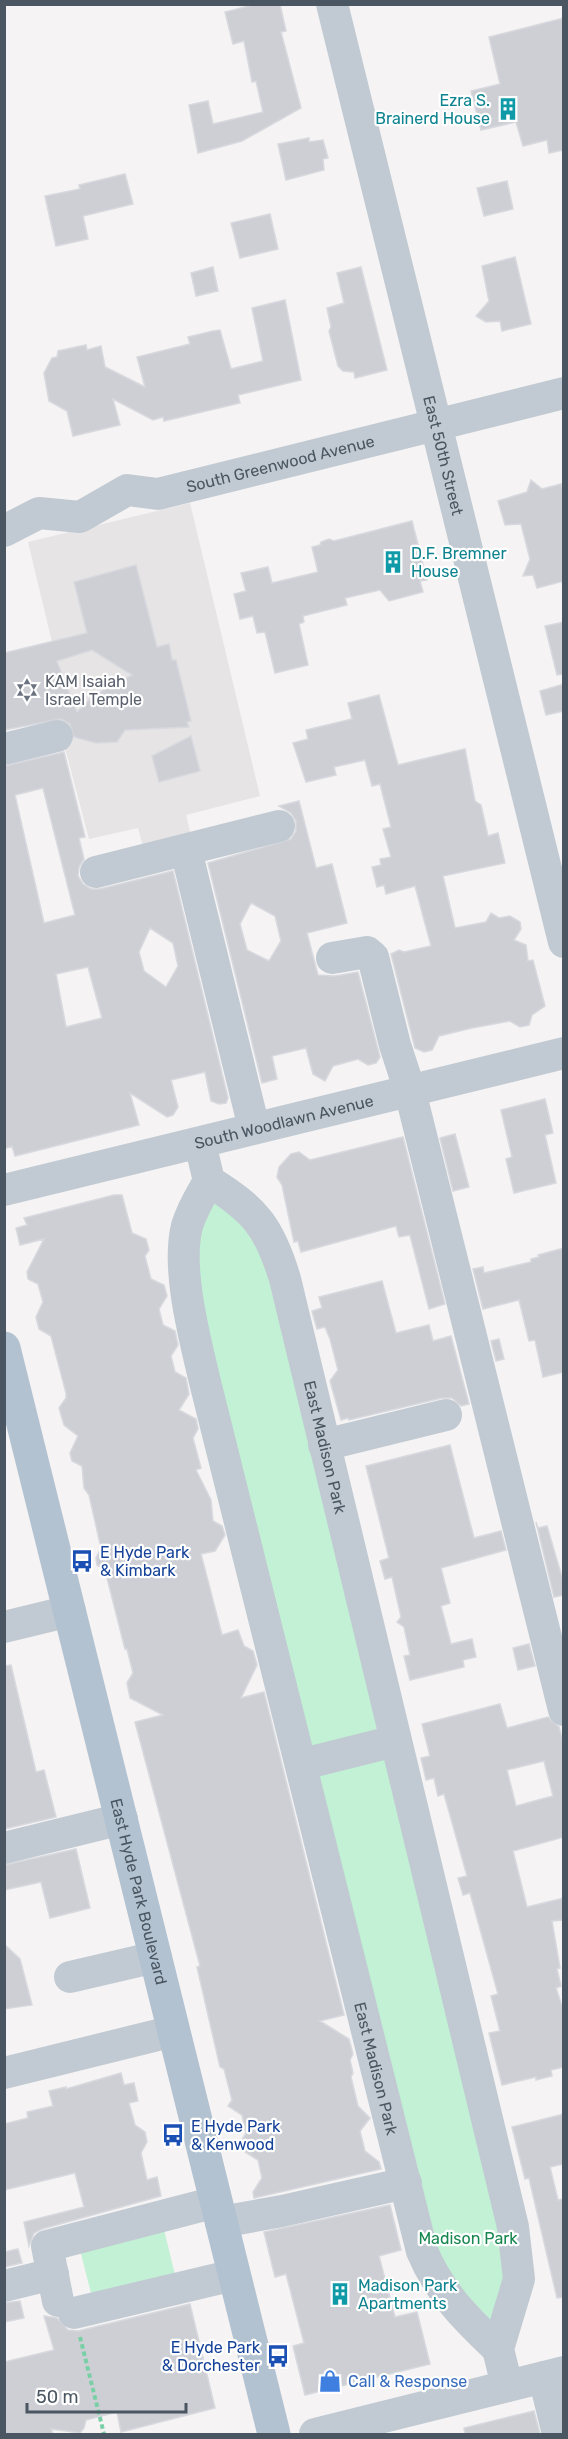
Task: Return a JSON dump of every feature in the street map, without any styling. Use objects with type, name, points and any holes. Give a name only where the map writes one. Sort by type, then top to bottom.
[{"type":"main road","name":"East Hyde Park Boulevard","points":[[4,1348],[12,1407],[70,1611],[274,2434]]},
{"type":"street","name":"East 50th Street","points":[[332,4],[564,942]]},
{"type":"street","name":"South Greenwood Avenue","points":[[4,531],[39,513],[80,517],[126,490],[158,494],[564,393]]},
{"type":"street","points":[[4,749],[57,736]]},
{"type":"street","points":[[96,872],[279,826]]},
{"type":"street","points":[[186,849],[254,1128]]},
{"type":"street","points":[[332,958],[367,952],[373,957],[395,1045],[410,1091],[564,1710]]},
{"type":"street","name":"South Woodlawn Avenue","points":[[4,1190],[564,1053]]},
{"type":"street","points":[[200,1143],[209,1180]]},
{"type":"street","name":"East Madison Park","points":[[209,1180],[243,1202],[262,1224],[277,1252],[324,1445],[518,2252],[519,2279],[498,2349],[447,2297],[430,2270],[422,2251],[303,1764],[193,1330],[186,1286],[186,1228],[193,1208],[209,1180]]},
{"type":"street","points":[[324,1445],[446,1415]]},
{"type":"street","points":[[4,1627],[70,1611]]},
{"type":"street","points":[[303,1764],[395,1741]]},
{"type":"street","points":[[4,1848],[122,1819]]},
{"type":"street","points":[[70,1977],[156,1958]]},
{"type":"street","points":[[4,2073],[174,2031]]},
{"type":"street","points":[[62,2296],[47,2246],[219,2212],[282,2211],[406,2183]]},
{"type":"street","points":[[4,2286],[62,2296],[234,2274]]},
{"type":"street","points":[[498,2349],[507,2386]]},
{"type":"street","points":[[315,2434],[554,2374],[558,2434]]},
{"type":"path","points":[[62,2296],[104,2434]]},
{"type":"shaded area","points":[[190,503],[260,796],[186,815],[192,839],[144,851],[138,828],[89,839],[59,725],[43,729],[35,696],[65,682],[52,642],[28,542]]},
{"type":"green space","name":"Madison Park","points":[[215,1194],[220,1195],[269,1258],[511,2279],[489,2325],[446,2284],[208,1348],[192,1257]]},
{"type":"green space","points":[[162,2221],[176,2279],[93,2301],[78,2242]]},
{"type":"building","points":[[257,4],[280,4],[286,31],[281,32],[301,108],[242,141],[198,153],[189,105],[208,101],[213,124],[263,112],[256,81],[252,82],[244,41],[233,44],[225,12]]},
{"type":"building","points":[[564,18],[564,150],[549,153],[547,140],[523,146],[516,122],[481,130],[471,91],[500,84],[489,37]]},
{"type":"building","points":[[309,138],[309,142],[323,140],[328,158],[323,159],[324,170],[286,180],[278,144]]},
{"type":"building","points":[[125,174],[133,204],[83,216],[88,239],[56,246],[45,196],[80,189],[79,185]]},
{"type":"building","points":[[507,181],[513,209],[484,216],[477,188]]},
{"type":"building","points":[[270,214],[278,249],[240,258],[231,223]]},
{"type":"building","points":[[515,257],[531,324],[502,331],[500,321],[486,322],[476,316],[489,301],[482,266]]},
{"type":"building","points":[[213,267],[218,291],[196,296],[191,273]]},
{"type":"building","points":[[361,267],[387,370],[355,378],[354,372],[343,371],[338,366],[329,331],[331,327],[327,308],[344,303],[337,273]]},
{"type":"building","points":[[285,300],[301,380],[238,395],[240,403],[164,421],[163,417],[153,420],[113,399],[120,425],[73,436],[67,411],[49,401],[44,373],[52,358],[57,357],[58,351],[86,345],[87,350],[101,346],[105,367],[145,387],[137,357],[190,344],[188,337],[213,331],[220,330],[231,369],[263,361],[252,308]]},
{"type":"building","points":[[531,480],[542,489],[561,484],[564,494],[564,581],[537,588],[533,575],[523,576],[530,559],[521,524],[505,525],[498,501],[527,492]]},
{"type":"building","points":[[412,521],[427,580],[420,581],[423,592],[389,601],[380,590],[345,598],[347,605],[303,616],[304,622],[299,624],[308,665],[275,673],[265,632],[257,633],[253,616],[240,619],[234,594],[246,591],[241,573],[268,567],[272,583],[318,572],[312,547],[320,545],[321,542],[329,539],[334,541]]},
{"type":"building","points":[[136,565],[157,647],[169,644],[172,660],[176,660],[191,721],[187,722],[189,727],[125,730],[117,742],[96,743],[74,737],[70,724],[61,719],[4,730],[4,653],[87,633],[74,582]],"holes":[[[92,650],[132,675],[93,696],[77,712],[57,661]]]},
{"type":"building","points":[[564,622],[564,674],[557,675],[545,626]]},
{"type":"building","points":[[564,684],[564,711],[546,715],[540,691]]},
{"type":"building","points":[[379,695],[398,765],[465,749],[475,801],[481,805],[488,836],[498,833],[505,863],[443,876],[455,928],[486,922],[491,913],[499,918],[510,916],[520,922],[521,929],[514,940],[526,945],[528,961],[533,960],[545,1006],[532,1015],[529,1025],[520,1027],[510,1021],[472,1028],[439,1036],[432,1050],[424,1052],[415,1048],[391,954],[399,950],[404,952],[431,946],[415,886],[386,894],[384,885],[377,887],[372,867],[381,865],[380,859],[391,857],[383,829],[391,827],[380,784],[372,786],[365,760],[334,767],[336,775],[306,782],[293,743],[308,739],[306,730],[352,719],[348,703]]},
{"type":"building","points":[[191,736],[200,771],[159,782],[152,756]]},
{"type":"building","points":[[64,752],[85,837],[79,838],[84,859],[79,867],[78,876],[83,884],[91,889],[100,889],[173,871],[228,1098],[226,1103],[219,1104],[211,1101],[205,1072],[171,1080],[178,1107],[173,1115],[167,1117],[130,1093],[139,1125],[15,1156],[12,1146],[4,1149],[4,766]],"holes":[[[43,788],[75,915],[44,923],[15,795]],[[150,928],[173,943],[178,966],[166,987],[144,971],[139,952]],[[88,967],[102,1018],[66,1027],[56,974]]]},
{"type":"building","points":[[299,801],[316,868],[332,864],[347,923],[307,933],[318,975],[335,976],[358,972],[380,1057],[376,1063],[368,1065],[358,1059],[333,1066],[325,1081],[313,1074],[306,1048],[272,1056],[277,1079],[262,1083],[208,863],[291,839],[296,831],[296,821],[291,813],[279,806]],"holes":[[[251,903],[275,916],[281,941],[269,961],[247,950],[240,924]]]},
{"type":"building","points":[[545,1099],[553,1133],[545,1135],[556,1183],[514,1193],[506,1159],[512,1157],[501,1110]]},
{"type":"building","points":[[455,1134],[469,1187],[453,1191],[440,1138]]},
{"type":"building","points":[[403,1137],[445,1304],[429,1309],[410,1235],[399,1237],[396,1226],[301,1252],[298,1241],[294,1242],[282,1185],[277,1177],[279,1167],[291,1154],[299,1152],[310,1160]]},
{"type":"building","points":[[114,1195],[122,1195],[132,1233],[146,1239],[149,1250],[145,1256],[151,1279],[164,1285],[167,1296],[159,1309],[163,1325],[175,1331],[178,1345],[171,1356],[175,1372],[186,1378],[189,1394],[179,1410],[196,1419],[198,1429],[193,1438],[201,1468],[196,1470],[211,1500],[213,1521],[222,1526],[225,1535],[215,1551],[201,1554],[222,1635],[238,1630],[244,1646],[253,1651],[257,1665],[241,1698],[264,1692],[344,2015],[320,2021],[349,2039],[353,2054],[350,2060],[353,2073],[351,2077],[358,2106],[370,2118],[360,2131],[365,2151],[379,2162],[381,2169],[254,2198],[253,2192],[262,2178],[258,2160],[242,2150],[240,2143],[246,2133],[242,2115],[228,2106],[232,2100],[224,2069],[220,2067],[197,1967],[200,1966],[135,1722],[163,1715],[130,1698],[127,1683],[133,1673],[105,1570],[97,1565],[96,1558],[101,1548],[89,1495],[84,1488],[82,1466],[72,1461],[70,1453],[78,1436],[64,1425],[59,1408],[66,1398],[66,1393],[51,1336],[39,1329],[36,1317],[43,1302],[38,1284],[28,1279],[27,1272],[44,1239],[20,1245],[16,1228],[27,1225],[24,1218]]},
{"type":"building","points":[[564,1248],[564,1372],[543,1377],[535,1340],[529,1341],[519,1300],[483,1309],[473,1269],[483,1267],[484,1273],[531,1262],[531,1259],[539,1257],[538,1255]]},
{"type":"building","points":[[382,1281],[396,1333],[429,1325],[433,1341],[451,1336],[469,1404],[461,1406],[452,1398],[442,1398],[341,1420],[330,1381],[338,1370],[330,1339],[325,1327],[317,1329],[312,1311],[322,1308],[319,1297]]},
{"type":"building","points":[[499,1339],[504,1359],[496,1361],[491,1341]]},
{"type":"building","points":[[450,1445],[474,1538],[501,1531],[506,1550],[441,1568],[450,1603],[441,1606],[451,1644],[472,1639],[476,1657],[463,1660],[464,1667],[410,1680],[404,1656],[410,1655],[404,1627],[397,1622],[401,1617],[392,1577],[385,1579],[380,1561],[389,1558],[366,1466]]},
{"type":"building","points":[[536,1522],[538,1528],[547,1526],[564,1584],[564,1595],[554,1597]]},
{"type":"building","points":[[529,1644],[535,1666],[518,1670],[513,1648]]},
{"type":"building","points":[[11,1665],[36,1772],[44,1770],[56,1817],[4,1829],[4,1666]]},
{"type":"building","points":[[500,1704],[507,1728],[548,1717],[559,1727],[564,1745],[564,1837],[513,1851],[527,1907],[564,1898],[564,1920],[552,1921],[560,1968],[557,1969],[561,1986],[556,1988],[564,2012],[564,2067],[551,2070],[552,2076],[536,2080],[536,2077],[502,2085],[489,2033],[500,2031],[491,1996],[498,1994],[470,1893],[463,1895],[458,1878],[467,1876],[444,1794],[438,1796],[434,1778],[426,1780],[421,1758],[430,1756],[422,1724]],"holes":[[[544,1761],[553,1796],[516,1806],[507,1770]]]},
{"type":"building","points":[[76,1849],[90,1908],[50,1918],[41,1882],[4,1890],[4,1865]]},
{"type":"building","points":[[4,1944],[20,1959],[32,2005],[4,2009]]},
{"type":"building","points":[[121,2073],[124,2085],[134,2083],[138,2101],[129,2103],[135,2125],[145,2132],[147,2142],[141,2153],[147,2180],[157,2177],[161,2196],[42,2229],[34,2233],[29,2246],[24,2222],[84,2207],[75,2173],[4,2190],[4,2124],[28,2118],[27,2112],[53,2106],[49,2091],[66,2087],[66,2089]]},
{"type":"building","points":[[564,2114],[564,2164],[550,2167],[558,2200],[564,2199],[564,2297],[557,2298],[529,2178],[525,2179],[512,2127]]},
{"type":"building","name":"Madison Park Apartments","points":[[390,2205],[401,2250],[379,2256],[395,2317],[417,2312],[430,2364],[305,2395],[293,2346],[304,2343],[286,2274],[275,2277],[264,2232]]},
{"type":"building","points":[[18,2249],[22,2263],[4,2267],[4,2252]]},
{"type":"building","points":[[20,2301],[24,2318],[4,2322],[4,2303]]},
{"type":"building","points":[[190,2304],[215,2408],[121,2432],[117,2412],[86,2420],[80,2433],[51,2429],[53,2434],[4,2434],[4,2362],[54,2350],[44,2316],[57,2318],[68,2330],[78,2331]]},
{"type":"building","points":[[534,2411],[540,2434],[465,2434],[464,2428]]},
{"type":"place","name":"Ezra S. Brainerd House","points":[[508,109]]},
{"type":"place","name":"D.F. Bremner House","points":[[393,562]]},
{"type":"place","name":"KAM Isaiah Israel Temple","points":[[27,690]]},
{"type":"place","name":"E Hyde Park & Kimbark","points":[[82,1561]]},
{"type":"place","name":"E Hyde Park & Kenwood","points":[[173,2135]]},
{"type":"place","name":"Madison Park Apartments","points":[[340,2294]]},
{"type":"place","name":"E Hyde Park & Dorchester","points":[[278,2356]]},
{"type":"place","name":"Call & Response","points":[[330,2381]]}]
